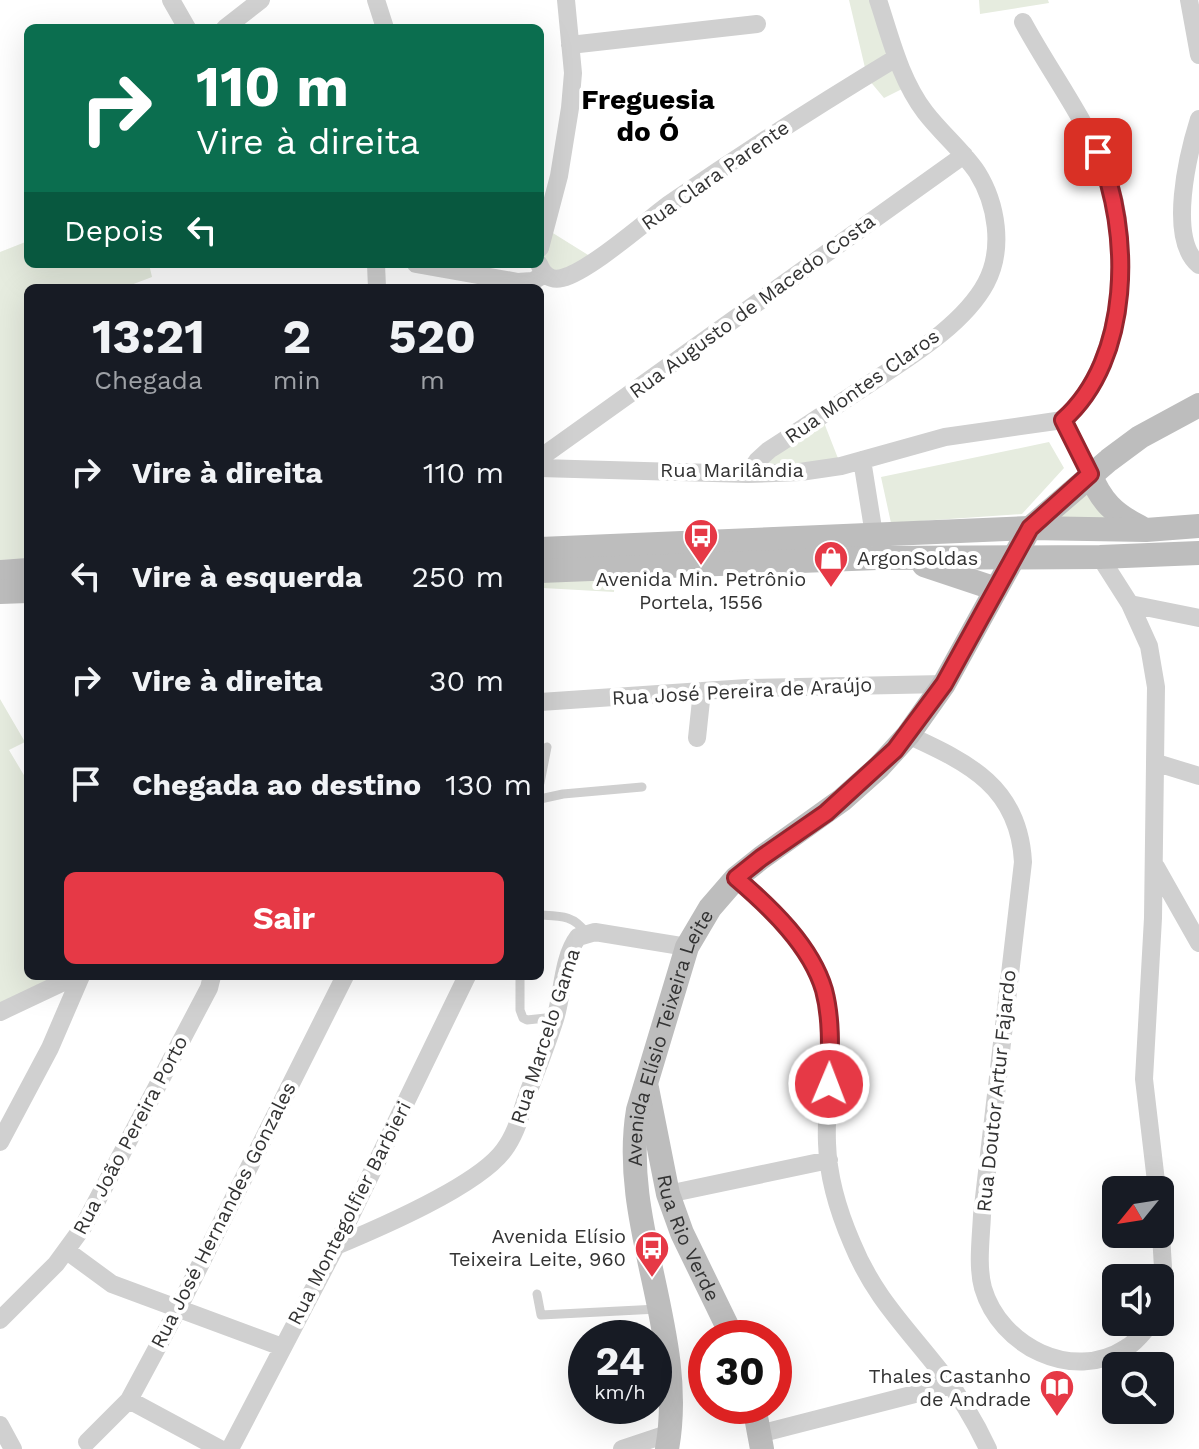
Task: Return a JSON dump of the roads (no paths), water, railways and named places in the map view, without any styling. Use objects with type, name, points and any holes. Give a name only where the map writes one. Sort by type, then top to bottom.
[{"type":"main road","name":"Avenida Elísio Teixeira Leite","points":[[669,1441],[669,1368],[661,1308],[640,1212],[633,1137],[638,1110],[687,947],[710,908],[736,878],[842,800],[879,767],[908,735],[944,684],[1030,528],[1090,474],[1140,437],[1199,405]]},
{"type":"main road","points":[[1090,474],[1102,500],[1115,514],[1146,530]]},
{"type":"main road","points":[[544,571],[882,550],[1030,528],[1146,530],[1199,526]]},
{"type":"main road","points":[[544,549],[882,550],[1014,557],[1199,553]]},
{"type":"main road","points":[[882,550],[996,589]]},
{"type":"main road","points":[[0,572],[24,570]]},
{"type":"main road","points":[[0,592],[24,591]]},
{"type":"main road","name":"Rua Rio Verde","points":[[646,1086],[668,1194],[682,1233],[724,1320]]},
{"type":"street","points":[[171,0],[185,24]]},
{"type":"street","points":[[230,24],[261,0]]},
{"type":"street","points":[[376,0],[384,24]]},
{"type":"street","points":[[544,233],[559,176],[570,108],[573,73],[566,0]]},
{"type":"street","name":"Rua Montes Claros","points":[[748,474],[769,450],[917,352],[977,298],[988,280],[997,227],[990,200],[978,174],[964,155],[917,101],[896,58],[878,0]]},
{"type":"street","points":[[1189,0],[1199,55]]},
{"type":"street","points":[[1023,22],[1098,152],[1111,188],[1118,223],[1118,314],[1093,380],[1080,405],[1063,420],[1090,474]]},
{"type":"street","points":[[570,45],[757,24]]},
{"type":"street","name":"Rua Clara Parente","points":[[439,268],[518,282],[533,281],[542,269],[552,279],[560,279],[596,259],[765,138],[896,58]]},
{"type":"street","points":[[1199,119],[1190,146],[1192,179],[1185,245],[1199,265]]},
{"type":"street","name":"Rua Augusto de Macedo Costa","points":[[544,455],[964,155]]},
{"type":"street","name":"Rua Marilândia","points":[[544,468],[748,474],[825,469],[945,437],[1063,420]]},
{"type":"street","points":[[862,460],[882,550]]},
{"type":"street","points":[[1100,557],[1130,604],[1149,646],[1154,668],[1157,763],[1144,1079],[1155,1176]]},
{"type":"street","points":[[1130,604],[1199,618]]},
{"type":"street","name":"Rua José Pereira de Araújo","points":[[544,702],[702,691],[944,684]]},
{"type":"street","points":[[697,738],[702,691]]},
{"type":"street","name":"Rua Doutor Artur Fajardo","points":[[908,735],[951,755],[997,789],[1014,815],[1022,839],[1023,862],[982,1215],[981,1270],[984,1291],[996,1315],[1016,1339],[1043,1356],[1063,1360],[1108,1357],[1124,1350],[1138,1336]]},
{"type":"street","points":[[1157,763],[1199,776]]},
{"type":"street","points":[[1154,865],[1199,943]]},
{"type":"street","points":[[736,878],[753,892],[801,945],[824,992],[830,1054],[829,1160],[840,1209],[868,1279],[892,1314],[950,1385],[988,1449]]},
{"type":"street","points":[[591,932],[687,947]]},
{"type":"street","name":"Rua Marcelo Gama","points":[[336,1246],[450,1190],[475,1175],[504,1150],[515,1132],[555,1017],[574,942],[591,932]]},
{"type":"street","points":[[0,1012],[69,980]]},
{"type":"street","points":[[0,1142],[50,1048],[76,980]]},
{"type":"street","name":"Rua João Pereira Porto","points":[[0,1320],[67,1251],[83,1227],[211,980]]},
{"type":"street","name":"Rua José Hernandes Gonzales","points":[[87,1442],[129,1400],[343,980]]},
{"type":"street","name":"Rua Montegolfier Barbieri","points":[[230,1449],[336,1246],[465,980]]},
{"type":"street","points":[[668,1194],[829,1160]]},
{"type":"street","points":[[67,1251],[112,1284],[282,1347]]},
{"type":"street","points":[[760,1441],[950,1385]]},
{"type":"street","points":[[129,1400],[220,1449]]},
{"type":"street","points":[[0,1425],[13,1449]]},
{"type":"street","points":[[622,1449],[669,1441]]},
{"type":"lane","points":[[544,762],[547,747]]},
{"type":"lane","points":[[544,799],[642,787]]},
{"type":"lane","points":[[544,915],[568,916],[591,932]]},
{"type":"lane","points":[[520,980],[523,1018],[555,1017]]},
{"type":"lane","points":[[537,1294],[541,1315],[661,1308]]},
{"type":"place","name":"Avenida Min. Petrônio Portela, 1556","points":[[701,567]]},
{"type":"place","name":"ArgonSoldas","points":[[831,589]]},
{"type":"place","name":"Avenida Elísio Teixeira Leite, 960","points":[[652,1279]]},
{"type":"place","name":"Thales Castanho de Andrade","points":[[1057,1418]]},
{"type":"district","name":"Freguesia do Ó","points":[[648,115]]}]
